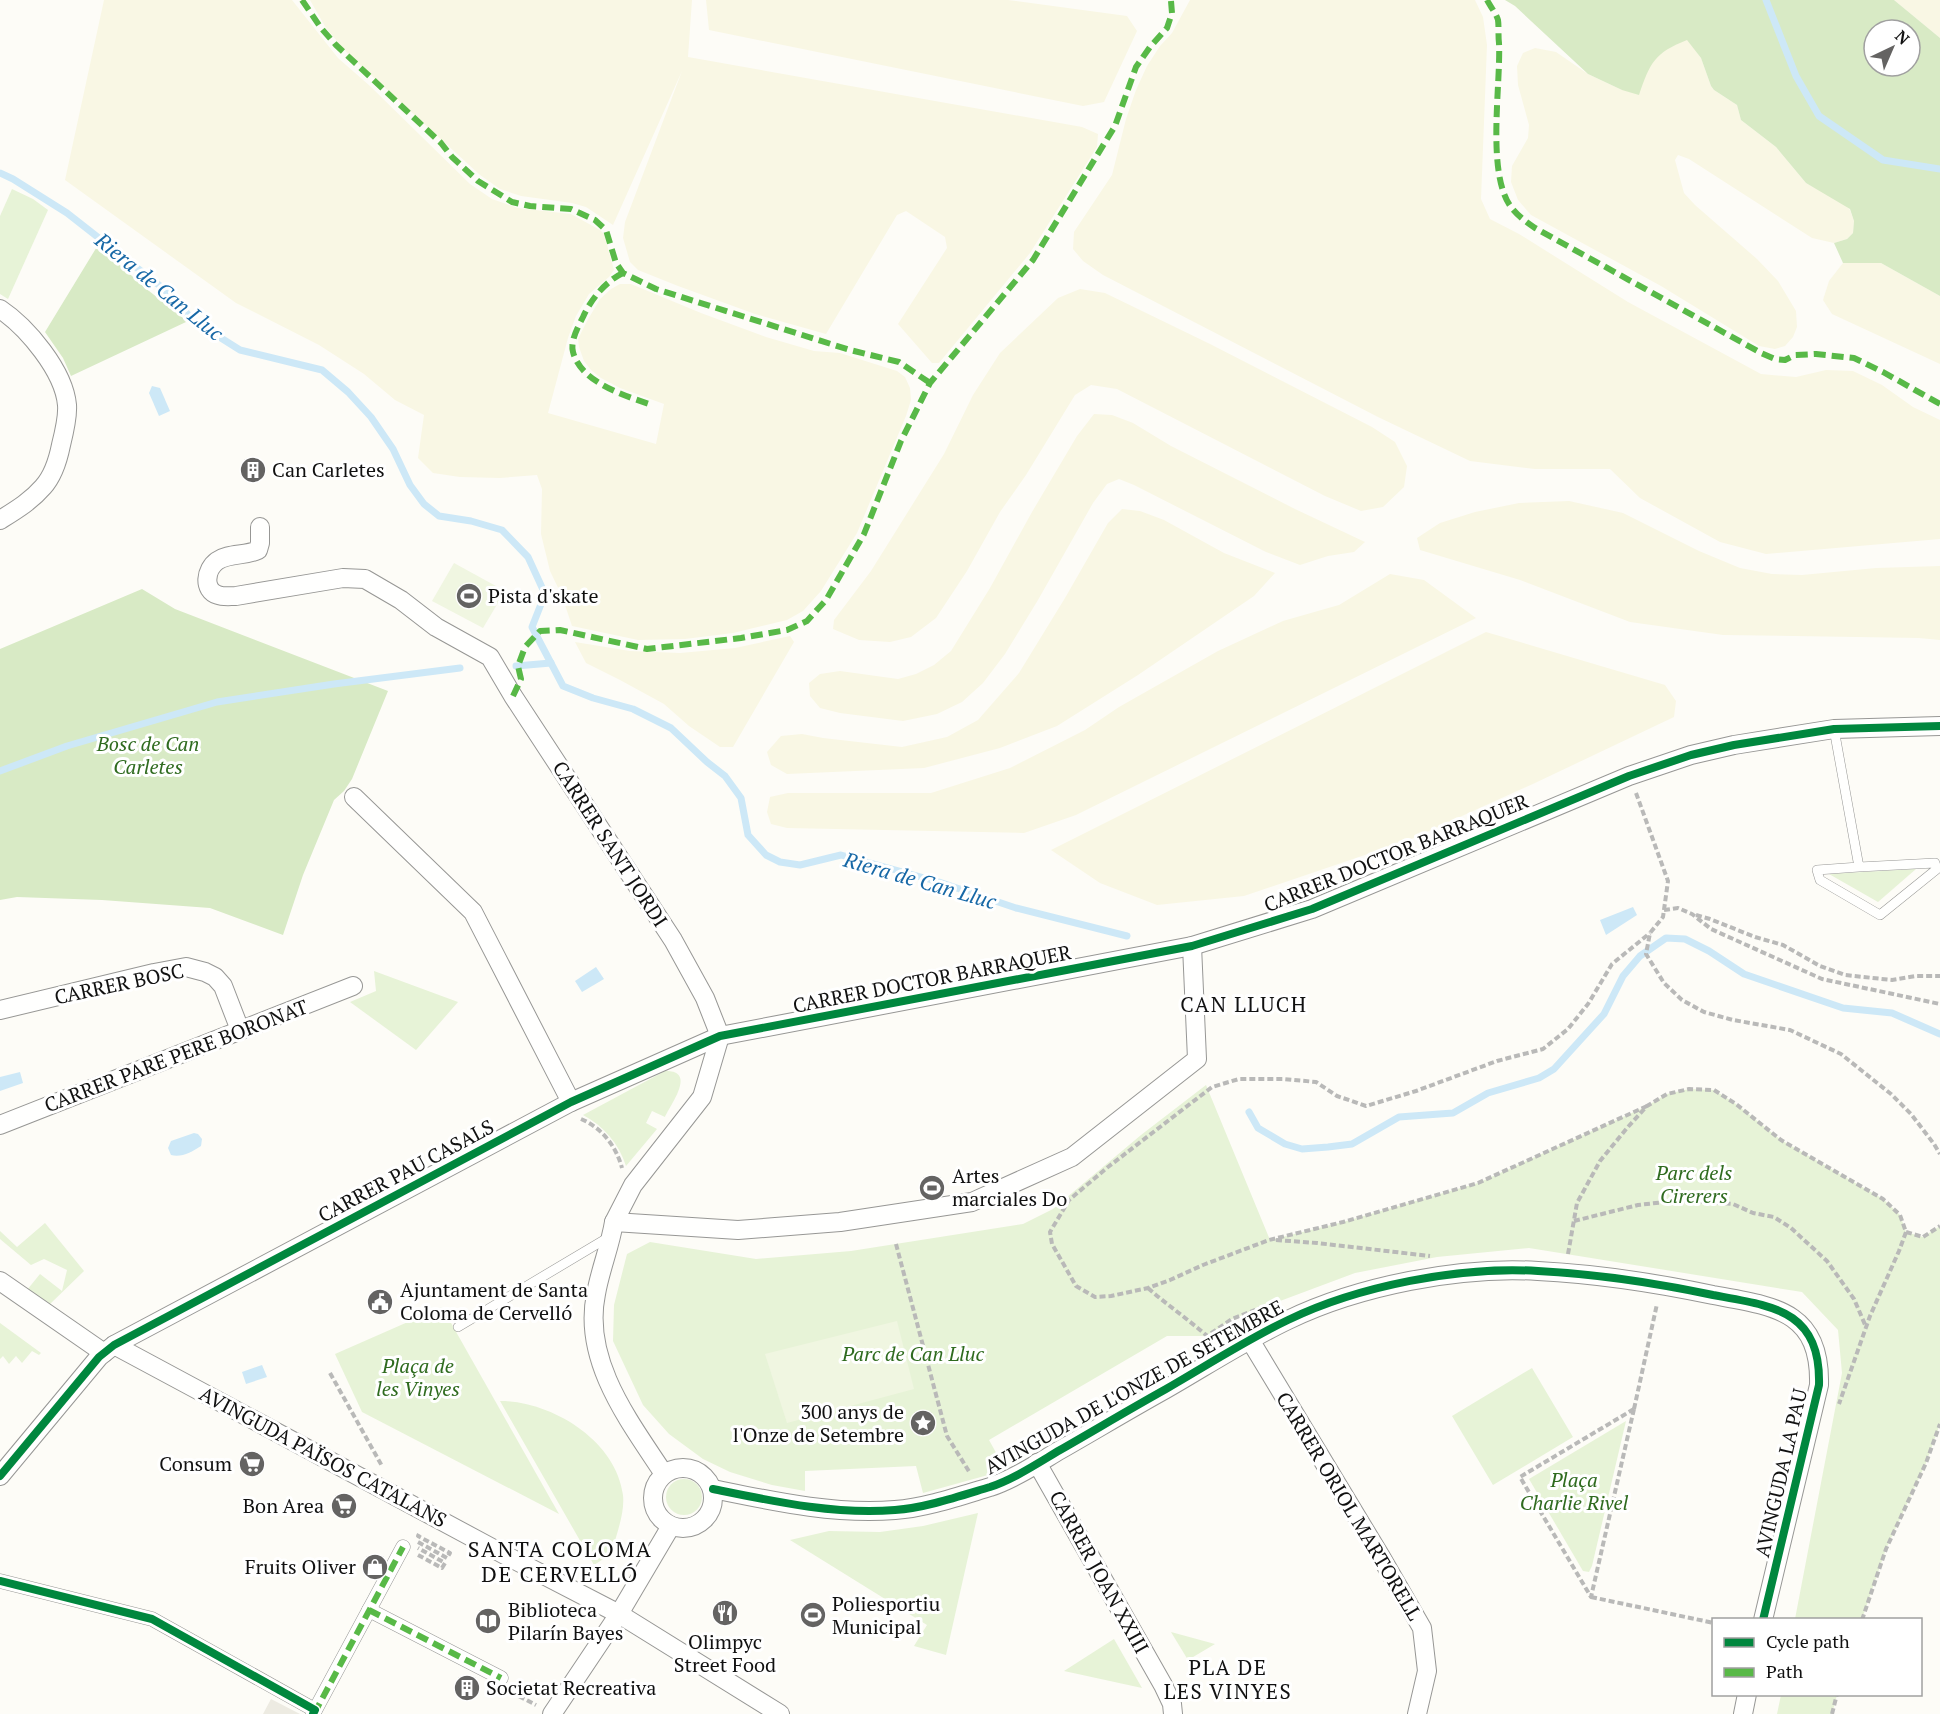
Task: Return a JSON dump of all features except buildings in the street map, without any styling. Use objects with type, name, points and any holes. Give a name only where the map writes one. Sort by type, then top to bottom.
[{"type":"street","points":[[0,309],[22,328],[47,359],[60,382],[67,405],[64,436],[58,460],[45,486],[27,503],[0,520]]},
{"type":"street","name":"CARRER SANT JORDI","points":[[260,527],[258,550],[251,554],[224,558],[212,566],[207,573],[208,587],[213,593],[220,597],[236,596],[343,578],[365,579],[401,600],[436,627],[490,657],[513,696],[673,940],[705,998],[720,1036]]},
{"type":"street","name":"CARRER DOCTOR BARRAQUER","points":[[720,1036],[1192,946],[1312,909],[1629,776],[1691,755],[1734,745],[1834,729],[1940,726]]},
{"type":"street","points":[[354,797],[473,912],[573,1109]]},
{"type":"street","points":[[612,1229],[738,1230],[840,1222],[972,1202],[1072,1157],[1197,1059],[1192,946]]},
{"type":"street","name":"CARRER BOSC","points":[[0,1010],[154,973],[186,968],[215,977],[223,986],[240,1030]]},
{"type":"street","name":"CARRER PARE PERE BORONAT","points":[[0,1125],[353,986]]},
{"type":"street","points":[[664,1474],[617,1402],[602,1365],[594,1331],[595,1296],[612,1229],[633,1185],[702,1097],[720,1036]]},
{"type":"street","name":"CARRER PAU CASALS","points":[[0,1476],[106,1351],[573,1109],[720,1036]]},
{"type":"street","name":"AVINGUDA DE L'ONZE DE SETEMBRE","points":[[713,1490],[810,1506],[896,1510],[994,1486],[1290,1319],[1342,1298],[1396,1284],[1451,1275],[1502,1270],[1537,1270],[1661,1284],[1770,1307],[1788,1314],[1800,1323],[1809,1335]]},
{"type":"street","name":"AVINGUDA PAÏSOS CATALANS","points":[[0,1281],[106,1351],[619,1614],[780,1714]]},
{"type":"street","name":"AVINGUDA LA PAU","points":[[1763,1618],[1819,1384],[1820,1366],[1816,1349],[1809,1335]]},
{"type":"street","name":"CARRER ORIOL MARTORELL","points":[[1250,1340],[1422,1628],[1427,1671],[1417,1714]]},
{"type":"street","name":"CARRER JOAN XXIII","points":[[1037,1463],[1163,1685],[1172,1704],[1173,1714]]},
{"type":"street","points":[[683,1467],[701,1473],[709,1480],[713,1490],[712,1509],[699,1524],[691,1527],[671,1526],[656,1512],[653,1502],[653,1492],[657,1482],[664,1474],[683,1467]]},
{"type":"street","points":[[545,1710],[619,1614],[671,1526]]},
{"type":"street","points":[[0,1581],[152,1619],[314,1712],[403,1547]]},
{"type":"street","points":[[369,1610],[501,1678]]},
{"type":"street","points":[[1743,1714],[1747,1696]]},
{"type":"lane","points":[[1834,729],[1859,867]]},
{"type":"lane","points":[[1935,862],[1936,869],[1880,915],[1820,880],[1817,870],[1859,867],[1935,862]]},
{"type":"lane","points":[[458,1327],[612,1229]]},
{"type":"path","points":[[1629,776],[1668,881],[1663,917],[1650,933],[1612,964],[1588,1004],[1568,1029],[1543,1049],[1497,1061],[1416,1091],[1366,1106],[1337,1096],[1316,1082],[1239,1079],[1212,1088],[1108,1167],[1069,1200],[1050,1232],[1052,1244],[1076,1286],[1095,1297],[1148,1288],[1269,1240],[1343,1222],[1478,1183],[1647,1106],[1667,1094],[1689,1089],[1714,1090],[1736,1104],[1781,1140],[1883,1199],[1900,1215],[1906,1232],[1866,1328],[1839,1404]]},
{"type":"path","points":[[1664,910],[1678,908],[1783,945],[1820,966],[1845,975],[1892,980],[1916,976],[1940,976]]},
{"type":"path","points":[[1692,914],[1711,929],[1822,979],[1940,1004]]},
{"type":"path","points":[[1650,933],[1646,954],[1664,982],[1682,1000],[1704,1012],[1733,1020],[1790,1029],[1841,1054],[1891,1094],[1940,1154]]},
{"type":"path","points":[[1567,1257],[1577,1203],[1600,1161],[1647,1106]]},
{"type":"path","points":[[573,1109],[614,1147],[625,1176]]},
{"type":"path","points":[[1574,1221],[1638,1205],[1683,1200],[1733,1204],[1753,1213],[1774,1217],[1791,1228],[1827,1261],[1854,1299],[1866,1328]]},
{"type":"path","points":[[1906,1232],[1923,1237],[1940,1226]]},
{"type":"path","points":[[1269,1240],[1317,1243],[1437,1257]]},
{"type":"path","points":[[896,1244],[947,1436],[974,1479]]},
{"type":"path","points":[[1590,1597],[1661,1284]]},
{"type":"path","points":[[1148,1288],[1186,1317],[1206,1336]]},
{"type":"path","points":[[330,1373],[382,1467]]},
{"type":"path","points":[[1634,1409],[1520,1477],[1590,1597],[1712,1623]]},
{"type":"path","points":[[1863,1618],[1886,1549],[1926,1463],[1940,1424]]},
{"type":"path","points":[[403,1547],[442,1568],[445,1563],[413,1546],[416,1540],[447,1558],[450,1553],[418,1536],[420,1531]]},
{"type":"path","points":[[501,1678],[498,1685],[545,1710]]},
{"type":"path","points":[[1832,1714],[1837,1696]]},
{"type":"shaded area","points":[[104,0],[292,0],[338,58],[370,86],[470,184],[492,199],[518,208],[571,214],[600,230],[604,234],[614,270],[589,294],[576,316],[548,413],[656,444],[664,404],[620,388],[601,378],[584,361],[579,347],[578,339],[600,299],[620,284],[631,284],[766,337],[814,351],[840,353],[897,371],[905,377],[910,388],[911,400],[906,416],[857,533],[821,591],[803,611],[787,620],[733,633],[685,639],[638,640],[572,626],[562,596],[550,571],[541,534],[542,489],[537,475],[500,478],[460,477],[433,473],[418,458],[424,415],[395,400],[364,374],[319,345],[236,303],[65,180]]},
{"type":"shaded area","points":[[310,0],[692,0],[688,57],[1082,127],[1098,134],[1097,147],[1030,253],[939,363],[932,363],[898,324],[947,248],[945,237],[906,211],[897,215],[826,334],[755,314],[678,286],[638,270],[630,262],[623,238],[625,222],[682,71],[613,225],[586,207],[521,196],[500,189],[480,175],[348,54],[326,28]]},
{"type":"shaded area","points":[[706,0],[1008,0],[1127,16],[1137,31],[1104,102],[1083,106],[709,30]]},
{"type":"shaded area","points":[[1190,0],[1475,0],[1483,17],[1487,45],[1481,199],[1490,219],[1519,234],[1628,302],[1761,374],[1796,377],[1826,370],[1853,371],[1882,385],[1913,407],[1940,420],[1940,539],[1766,554],[1720,542],[1640,498],[1610,469],[1535,469],[1470,461],[1378,417],[1103,275],[1083,261],[1073,249],[1074,232],[1112,175],[1126,119],[1147,66],[1172,33]]},
{"type":"shaded area","points":[[1894,0],[1940,0],[1940,38],[1922,23],[1922,18],[1916,18]]},
{"type":"shaded area","points":[[1687,39],[1701,58],[1711,86],[1737,105],[1741,120],[1776,147],[1806,183],[1845,204],[1854,221],[1853,233],[1847,239],[1834,243],[1812,238],[1689,159],[1678,155],[1675,160],[1684,193],[1778,281],[1796,311],[1797,327],[1793,337],[1785,346],[1775,349],[1759,346],[1661,286],[1531,215],[1518,200],[1511,182],[1512,166],[1528,138],[1529,125],[1518,85],[1517,66],[1523,53],[1535,48],[1556,52],[1588,74],[1622,90],[1647,69],[1662,51]]},
{"type":"shaded area","points":[[1843,263],[1881,263],[1940,296],[1940,364],[1832,314],[1823,300],[1829,281]]},
{"type":"shaded area","points":[[1080,289],[1105,293],[1372,427],[1395,442],[1407,466],[1404,487],[1383,507],[1361,511],[1325,496],[1117,389],[1091,385],[1075,395],[936,618],[911,637],[890,642],[859,640],[833,629],[834,620],[871,571],[944,454],[973,395],[1000,353],[1058,298]]},
{"type":"shaded area","points":[[1094,414],[1112,415],[1133,423],[1171,446],[1365,542],[1354,552],[1328,556],[1300,565],[1266,552],[1119,479],[1107,484],[1093,503],[1005,654],[983,683],[962,702],[937,714],[903,721],[840,713],[820,708],[810,696],[809,683],[820,674],[840,671],[898,679],[916,674],[934,665],[951,651],[1077,436]]},
{"type":"shaded area","points":[[1569,501],[1623,513],[1699,551],[1740,568],[1772,574],[1802,575],[1876,568],[1940,566],[1940,640],[1723,635],[1630,622],[1520,580],[1420,550],[1417,538],[1440,523],[1475,512],[1519,503]]},
{"type":"shaded area","points":[[1122,509],[1140,511],[1164,520],[1224,553],[1275,573],[1254,596],[1138,675],[1057,726],[1000,748],[924,768],[787,774],[771,765],[767,752],[781,736],[802,734],[902,747],[947,737],[978,720],[1019,673],[1108,523]]},
{"type":"shaded area","points":[[1390,574],[1424,580],[1476,618],[1076,815],[1024,833],[787,828],[771,824],[767,812],[770,797],[788,793],[931,793],[1010,768],[1085,730],[1119,707],[1218,651],[1283,621],[1339,605]]},
{"type":"shaded area","points":[[1486,632],[1665,685],[1676,701],[1674,717],[1409,840],[1244,896],[1157,905],[1100,883],[1051,850]]},
{"type":"shaded area","points":[[790,636],[794,642],[733,747],[720,747],[689,726],[664,704],[586,663],[575,642],[630,651],[680,653],[735,648]]},
{"type":"shaded area","points":[[271,1699],[300,1714],[263,1714]]},
{"type":"green space","points":[[1505,0],[1894,0],[1916,18],[1862,18],[1862,78],[1922,78],[1922,23],[1940,38],[1940,296],[1881,263],[1843,263],[1834,243],[1847,239],[1853,233],[1854,221],[1850,209],[1806,183],[1776,147],[1741,120],[1737,105],[1711,86],[1701,58],[1687,40],[1667,50],[1655,60],[1646,75],[1639,95],[1622,90],[1588,74],[1515,6]]},
{"type":"green space","points":[[12,189],[33,199],[48,210],[8,299],[0,294],[0,216]]},
{"type":"green space","points":[[98,245],[186,322],[71,376],[63,358],[45,332]]},
{"type":"green space","name":"Pista d'skate","points":[[454,563],[505,591],[483,628],[432,601]]},
{"type":"green space","name":"Bosc de Can Carletes","points":[[142,589],[175,609],[388,691],[352,779],[334,800],[303,875],[283,935],[210,908],[102,900],[17,897],[0,900],[0,649]]},
{"type":"green space","points":[[1916,869],[1878,902],[1829,874]]},
{"type":"green space","points":[[374,971],[458,1002],[416,1050],[350,1002],[376,991]]},
{"type":"green space","points":[[665,1071],[674,1072],[679,1076],[681,1082],[679,1089],[665,1117],[652,1111],[646,1123],[657,1129],[626,1166],[610,1136],[583,1115]]},
{"type":"green space","points":[[1206,1085],[1270,1240],[1343,1222],[1478,1183],[1647,1106],[1667,1094],[1689,1089],[1714,1090],[1736,1104],[1781,1140],[1883,1199],[1900,1215],[1906,1232],[1923,1237],[1940,1226],[1940,1424],[1926,1463],[1886,1549],[1862,1618],[1795,1618],[1842,1373],[1838,1330],[1802,1292],[1529,1248],[1437,1257],[1355,1273],[1232,1319],[1207,1336],[1167,1336],[989,1440],[1004,1467],[988,1475],[923,1493],[916,1466],[805,1471],[805,1491],[772,1485],[730,1472],[703,1459],[669,1434],[643,1405],[613,1341],[614,1305],[627,1254],[650,1242],[756,1259],[851,1251],[1023,1224],[1053,1209],[1141,1135]]},
{"type":"green space","points":[[45,1223],[84,1271],[49,1305],[27,1290],[40,1274],[62,1291],[67,1270],[44,1259],[31,1265],[0,1239],[0,1231],[17,1247]]},
{"type":"green space","name":"Plaça de les Vinyes","points":[[442,1307],[559,1514],[362,1412],[335,1354]]},
{"type":"green space","points":[[897,1321],[914,1389],[787,1423],[765,1354]]},
{"type":"green space","points":[[0,1323],[41,1353],[39,1355],[32,1351],[22,1363],[16,1356],[9,1364],[3,1356],[0,1359]]},
{"type":"green space","points":[[1532,1368],[1573,1437],[1493,1485],[1452,1416]]},
{"type":"green space","points":[[500,1401],[540,1408],[559,1416],[578,1427],[608,1457],[618,1475],[623,1495],[623,1509],[611,1554],[594,1565]]},
{"type":"green space","name":"Plaça Charlie Rivel","points":[[1626,1421],[1592,1566],[1589,1572],[1583,1571],[1529,1479]]},
{"type":"green space","points":[[684,1479],[697,1484],[702,1497],[697,1510],[684,1515],[671,1510],[666,1497],[671,1484]]},
{"type":"green space","points":[[978,1513],[946,1655],[914,1646],[927,1625],[790,1540],[829,1531],[880,1532],[923,1526]]},
{"type":"green space","points":[[1171,1632],[1215,1644],[1188,1660]]},
{"type":"green space","points":[[1114,1639],[1142,1688],[1064,1671]]},
{"type":"green space","points":[[1781,1696],[1837,1696],[1832,1714],[1777,1714]]},
{"type":"water","points":[[152,386],[160,388],[170,411],[159,416],[149,393]]},
{"type":"water","points":[[1633,907],[1637,915],[1606,935],[1600,920]]},
{"type":"water","points":[[596,967],[604,979],[582,992],[575,981]]},
{"type":"water","points":[[20,1072],[23,1083],[0,1091],[0,1077]]},
{"type":"water","points":[[194,1133],[202,1139],[201,1146],[183,1155],[171,1155],[168,1148],[171,1141]]},
{"type":"water","points":[[262,1365],[267,1377],[246,1384],[242,1372]]},
{"type":"waterway","points":[[1766,0],[1796,76],[1819,116],[1883,160],[1940,169]]},
{"type":"waterway","name":"Riera de Can Lluc","points":[[0,173],[67,213],[164,289],[194,321],[240,350],[322,370],[348,392],[371,417],[393,449],[410,485],[424,504],[439,516],[471,521],[502,530],[528,557],[545,594],[532,627],[563,686],[593,698],[633,709],[671,728],[725,776],[741,798],[748,835],[766,855],[780,862],[800,865],[841,855],[939,882],[1016,908],[1127,936]]},
{"type":"waterway","points":[[516,666],[551,663]]},
{"type":"waterway","points":[[0,771],[67,746],[217,702],[460,668]]},
{"type":"waterway","name":"Riera de Can Lluc","points":[[1249,1112],[1258,1128],[1285,1144],[1302,1149],[1328,1147],[1352,1144],[1399,1117],[1453,1113],[1488,1093],[1539,1078],[1554,1069],[1604,1014],[1623,976],[1640,956],[1666,938],[1685,939],[1709,951],[1744,974],[1843,1008],[1892,1013],[1940,1034]]},
{"type":"marked path","points":[[302,0],[336,45],[441,143],[452,157],[478,181],[512,202],[530,206],[571,209],[595,220],[606,230],[616,263],[623,273],[656,289],[850,350],[899,362],[930,383]]},
{"type":"marked path","points":[[1487,0],[1498,20],[1496,128],[1499,173],[1503,192],[1519,216],[1535,228],[1761,353],[1775,359],[1785,360],[1795,355],[1816,354],[1854,358],[1940,404]]},
{"type":"marked path","points":[[513,696],[521,679],[518,666],[525,647],[540,631],[560,630],[647,649],[787,630],[807,621],[826,600],[864,534],[901,441],[930,383],[1033,260],[1115,126],[1136,67],[1167,28],[1172,13],[1171,1]]},
{"type":"marked path","points":[[623,273],[605,286],[586,310],[575,334],[573,352],[585,372],[595,380],[606,387],[652,405]]},
{"type":"marked path","points":[[314,1714],[403,1547]]},
{"type":"marked path","points":[[369,1610],[501,1678]]},
{"type":"cycle path","points":[[0,1476],[99,1357],[114,1345],[571,1102],[720,1036],[1192,946],[1312,909],[1629,776],[1691,755],[1734,745],[1834,729],[1940,726]]},
{"type":"cycle path","points":[[713,1489],[803,1506],[849,1511],[895,1510],[930,1504],[1008,1480],[1257,1336],[1288,1320],[1346,1297],[1410,1281],[1476,1272],[1538,1271],[1604,1277],[1755,1303],[1789,1316],[1802,1326],[1812,1341],[1817,1360],[1819,1385],[1763,1618]]},
{"type":"cycle path","points":[[0,1581],[152,1619],[315,1710],[313,1714]]},
{"type":"place","name":"Can Carletes","points":[[253,470]]},
{"type":"place","name":"Pista d'skate","points":[[469,596]]},
{"type":"place","name":"Artes marciales Do","points":[[932,1188]]},
{"type":"place","name":"Ajuntament de Santa Coloma de Cervelló","points":[[380,1302]]},
{"type":"place","name":"300 anys de l'Onze de Setembre","points":[[923,1423]]},
{"type":"place","name":"Consum","points":[[252,1464]]},
{"type":"place","name":"Bon Area","points":[[344,1506]]},
{"type":"place","name":"Fruits Oliver","points":[[375,1567]]},
{"type":"place","name":"Olimpyc Street Food","points":[[725,1613]]},
{"type":"place","name":"Poliesportiu Municipal","points":[[813,1615]]},
{"type":"place","name":"Biblioteca Pilarín Bayes","points":[[488,1621]]},
{"type":"place","name":"Societat Recreativa","points":[[467,1688]]},
{"type":"district","name":"CAN LLUCH","points":[[1244,1005]]},
{"type":"district","name":"SANTA COLOMA DE CERVELLÓ","points":[[560,1562]]},
{"type":"district","name":"PLA DE LES VINYES","points":[[1228,1680]]},
{"type":"park label","name":"Parc dels Cirerers","points":[[1694,1184]]},
{"type":"park label","name":"Parc de Can Lluc","points":[[913,1354]]}]
